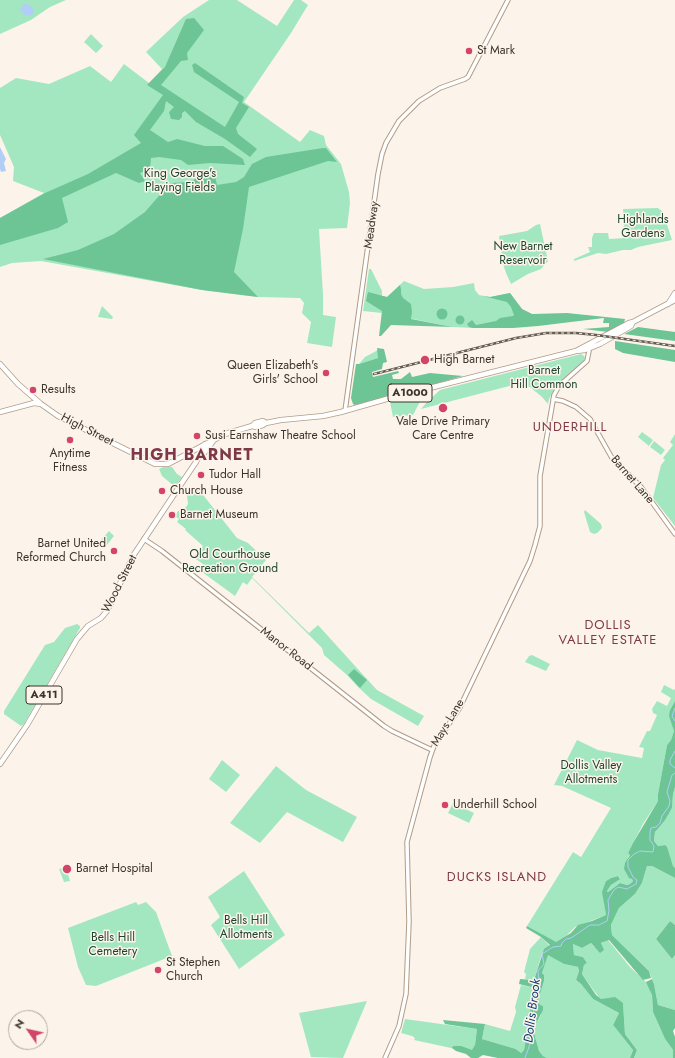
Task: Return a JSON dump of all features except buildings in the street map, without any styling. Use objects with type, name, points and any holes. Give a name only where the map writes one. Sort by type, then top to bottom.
[{"type":"main road","points":[[668,304],[675,293]]},
{"type":"main road","name":"A1000","points":[[214,440],[226,434],[252,426],[257,427],[266,423],[297,418],[324,416],[354,409],[600,344],[631,326],[633,322],[675,300]]},
{"type":"main road","points":[[0,364],[18,384],[31,395],[35,401],[0,412]]},
{"type":"main road","points":[[28,404],[31,399],[31,395]]},
{"type":"main road","name":"High Street","points":[[35,401],[66,420],[154,464],[168,464],[192,451],[203,449]]},
{"type":"main road","name":"Wood Street","points":[[0,764],[27,725],[77,639],[88,626],[101,618],[107,611],[128,566],[144,539],[198,460],[203,449],[214,440]]},
{"type":"main road","points":[[192,451],[198,460]]},
{"type":"street","name":"Meadway","points":[[345,411],[348,400],[379,173],[384,148],[399,121],[419,100],[444,85],[465,79],[469,75],[508,0]]},
{"type":"street","points":[[554,399],[560,386],[588,360],[586,348]]},
{"type":"street","name":"Barnet Lane","points":[[554,399],[563,401],[584,413],[592,422],[612,458],[641,486],[675,534]]},
{"type":"street","name":"Mays Lane","points":[[385,1058],[399,1026],[406,991],[409,922],[407,842],[432,750],[459,709],[534,550],[540,520],[541,469],[554,399]]},
{"type":"street","points":[[348,400],[354,409]]},
{"type":"street","name":"Manor Road","points":[[144,539],[162,551],[384,726],[432,750]]},
{"type":"green space","points":[[0,0],[66,0],[50,7],[31,20],[0,34]]},
{"type":"green space","name":"King George's Playing Fields","points":[[209,0],[237,0],[277,26],[294,0],[301,0],[308,5],[291,33],[244,102],[300,142],[310,130],[324,136],[326,145],[341,164],[349,192],[350,203],[347,228],[319,229],[323,315],[336,317],[332,347],[307,343],[311,322],[302,313],[304,303],[300,298],[258,297],[202,290],[41,261],[12,263],[0,267],[0,218],[44,193],[13,181],[14,167],[0,135],[0,88],[16,78],[49,84],[90,66],[111,82],[124,64],[149,83],[162,69],[146,52],[183,17]]},
{"type":"green space","points":[[194,18],[204,30],[187,53],[188,60],[181,61],[161,85],[225,127],[239,102],[194,72],[192,65],[195,63],[244,97],[242,103],[249,107],[236,128],[238,134],[257,149],[250,157],[225,139],[196,122],[185,111],[182,113],[182,117],[179,120],[171,119],[169,112],[174,107],[166,101],[164,111],[150,130],[168,142],[177,139],[205,146],[223,146],[243,159],[245,165],[210,163],[188,165],[181,160],[159,157],[151,158],[150,169],[140,173],[145,181],[139,183],[116,173],[62,198],[68,222],[58,228],[0,245],[0,218],[45,193],[88,174],[141,143],[134,135],[163,95],[147,85],[165,67],[186,19]]},
{"type":"green space","points":[[91,34],[103,46],[96,53],[84,42]]},
{"type":"green space","points":[[326,148],[337,162],[328,161],[249,187],[243,229],[234,272],[258,297],[202,290],[43,259],[78,250],[114,234],[145,212],[170,183],[190,182],[203,174],[214,171],[217,185],[236,182],[244,177],[252,164],[266,157]]},
{"type":"green space","name":"Highlands Gardens","points":[[658,208],[663,212],[672,240],[638,247],[631,250],[623,250],[606,254],[598,253],[574,261],[574,259],[590,252],[588,247],[592,247],[592,238],[594,233],[608,233],[609,239],[625,238],[623,209]]},
{"type":"green space","name":"New Barnet Reservoir","points":[[540,224],[548,261],[541,269],[528,274],[511,284],[503,264],[499,236],[527,231]]},
{"type":"green space","points":[[369,269],[371,269],[382,291],[382,296],[387,297],[404,281],[424,289],[453,287],[474,283],[475,290],[479,295],[490,297],[510,293],[522,309],[532,314],[473,328],[453,327],[398,316],[382,311],[382,313],[363,311]]},
{"type":"green space","points":[[400,285],[403,298],[411,304],[411,319],[453,327],[391,325],[381,336],[379,336],[382,311],[366,301],[368,292],[387,297]]},
{"type":"green space","points":[[510,293],[522,309],[532,314],[567,313],[625,319],[624,323],[608,332],[583,329],[609,327],[609,323],[603,323],[604,318],[513,328],[469,327],[467,324],[472,320],[476,325],[513,316],[511,307],[507,302],[483,296],[490,297]]},
{"type":"green space","points":[[102,306],[113,317],[112,319],[98,317]]},
{"type":"green space","points":[[440,309],[444,309],[446,310],[446,318],[440,319],[437,316],[437,312]]},
{"type":"green space","points":[[460,315],[465,320],[460,325],[455,320]]},
{"type":"green space","points":[[638,327],[675,332],[675,341],[624,334]]},
{"type":"green space","points":[[615,341],[675,350],[675,362],[623,353],[615,349]]},
{"type":"green space","points":[[377,348],[384,349],[387,362],[383,363],[382,369],[372,372],[373,377],[398,371],[399,373],[392,375],[393,379],[401,379],[410,372],[412,377],[430,373],[463,376],[355,405],[353,404],[351,398],[356,364],[378,358]]},
{"type":"green space","points":[[378,350],[378,358],[359,364],[365,357]]},
{"type":"green space","name":"Barnet Hill Common","points":[[581,354],[585,358],[584,361],[556,386],[548,404],[530,387],[517,384],[421,409],[440,390]]},
{"type":"green space","points":[[424,394],[413,415],[393,417],[390,402],[414,398]]},
{"type":"green space","points":[[642,432],[653,440],[649,446],[638,437]]},
{"type":"green space","points":[[675,434],[675,526],[653,498],[661,465],[665,460],[663,458],[673,445],[670,442]]},
{"type":"green space","points":[[654,441],[665,450],[661,455],[650,447]]},
{"type":"green space","points":[[163,467],[172,467],[177,474],[182,477],[175,487],[162,476],[159,469]]},
{"type":"green space","name":"Old Courthouse Recreation Ground","points":[[195,487],[200,491],[237,538],[248,543],[266,560],[252,577],[309,633],[318,625],[377,690],[424,716],[418,726],[371,699],[324,655],[322,648],[252,578],[247,585],[243,582],[235,596],[202,572],[207,567],[193,557],[203,546],[177,522],[179,519],[175,516],[178,511],[184,510],[188,504],[187,496],[190,489]]},
{"type":"green space","points":[[585,510],[601,524],[602,528],[597,533],[594,534],[590,532],[584,512]]},
{"type":"green space","points":[[109,531],[114,536],[106,546],[100,541]]},
{"type":"green space","points":[[77,624],[80,628],[24,724],[21,726],[4,714],[4,711],[45,645],[54,642],[65,628]]},
{"type":"green space","points":[[532,655],[550,664],[546,671],[525,662],[529,656]]},
{"type":"green space","points":[[354,669],[367,680],[360,688],[348,675]]},
{"type":"green space","name":"Dollis Valley Allotments","points":[[664,685],[674,690],[675,689],[675,701],[670,710],[674,731],[671,740],[667,745],[658,801],[643,824],[628,853],[631,854],[628,857],[633,881],[627,885],[620,883],[608,892],[607,891],[611,885],[620,878],[618,876],[606,881],[604,900],[606,915],[575,927],[565,937],[554,942],[527,926],[573,852],[581,857],[611,808],[562,786],[554,785],[577,740],[598,750],[642,758],[644,748],[639,747],[647,731],[650,731],[657,715],[653,713],[652,709],[657,701],[667,706],[671,698],[661,692]]},
{"type":"green space","points":[[675,701],[675,787],[672,808],[665,820],[655,832],[654,841],[658,846],[665,845],[667,847],[675,868],[675,878],[652,866],[647,866],[642,883],[635,894],[619,908],[611,925],[612,935],[649,971],[651,978],[643,980],[609,940],[601,943],[604,950],[600,953],[591,943],[582,948],[573,944],[574,955],[583,957],[587,963],[584,965],[582,974],[596,995],[601,999],[615,997],[623,1003],[625,1034],[637,1050],[634,1058],[630,1058],[633,1050],[613,1025],[619,1013],[593,999],[576,980],[579,971],[578,967],[564,964],[548,955],[542,973],[544,975],[544,981],[538,1001],[540,1005],[543,1006],[543,1010],[535,1026],[534,1033],[539,1051],[547,1058],[498,1058],[483,1055],[478,1058],[471,1058],[466,1054],[456,1051],[452,1048],[453,1046],[461,1046],[472,1050],[475,1045],[477,1029],[445,1024],[443,1020],[485,1024],[482,1039],[516,1049],[521,1053],[524,1050],[528,1027],[523,1025],[524,1020],[528,1020],[535,988],[519,984],[520,979],[534,980],[544,949],[550,945],[541,937],[526,928],[527,926],[556,942],[571,933],[578,925],[606,915],[602,892],[606,881],[618,876],[620,879],[611,885],[607,891],[608,892],[620,883],[627,885],[633,881],[629,878],[624,869],[625,863],[630,855],[628,853],[633,843],[658,801],[667,745],[671,740],[674,731],[669,716],[670,710]]},
{"type":"green space","points":[[222,760],[240,775],[226,792],[209,779]]},
{"type":"green space","points":[[276,766],[306,790],[357,817],[343,842],[287,812],[260,843],[230,823]]},
{"type":"green space","points":[[675,787],[675,868],[665,845],[658,846],[654,841],[655,832],[672,808]]},
{"type":"green space","points":[[453,803],[474,813],[469,823],[448,813]]},
{"type":"green space","points":[[647,866],[652,866],[675,878],[675,925],[670,921],[656,939],[672,959],[675,955],[675,1010],[658,1005],[654,984],[649,971],[612,935],[611,925],[619,908],[635,894],[642,883]]},
{"type":"green space","points":[[66,867],[70,881],[64,882],[59,869]]},
{"type":"green space","name":"Bells Hill Allotments","points":[[244,871],[285,935],[239,969],[211,925],[220,917],[208,897]]},
{"type":"green space","name":"Bells Hill Cemetery","points":[[136,902],[138,905],[146,902],[156,912],[172,956],[96,986],[86,985],[78,967],[68,928]]},
{"type":"green space","points":[[670,921],[675,925],[675,955],[672,959],[656,939]]},
{"type":"green space","points":[[541,937],[550,946],[542,953],[534,980],[525,979],[526,974],[524,972],[530,949]]},
{"type":"green space","points":[[608,940],[630,967],[648,984],[652,995],[653,1012],[665,1039],[673,1050],[673,1058],[634,1058],[637,1050],[625,1034],[623,1003],[601,1000],[582,974],[584,965],[587,963],[583,957],[574,955],[573,944],[582,948],[591,943],[594,947]]},
{"type":"green space","points":[[548,954],[564,964],[578,967],[579,971],[576,980],[593,999],[619,1013],[613,1025],[633,1050],[630,1058],[547,1058],[539,1051],[534,1033],[535,1026],[541,1015],[538,1001],[544,981],[544,975],[542,973]]},
{"type":"green space","points":[[652,979],[658,1005],[675,1010],[675,1028],[673,1031],[675,1037],[675,1058],[673,1058],[673,1050],[665,1039],[653,1012],[652,995],[646,982]]},
{"type":"green space","points":[[521,985],[535,988],[528,1020],[524,1021],[523,1025],[528,1027],[524,1050],[521,1053],[516,1049],[482,1039],[485,1024],[510,1031],[516,1012],[515,1007]]},
{"type":"green space","points":[[367,1001],[343,1058],[311,1057],[299,1013]]},
{"type":"green space","points":[[405,1019],[477,1029],[474,1053],[414,1040],[415,1038],[412,1036],[401,1033]]},
{"type":"water","points":[[22,5],[30,5],[33,9],[34,13],[30,16],[25,15],[20,10]]},
{"type":"water","points":[[0,147],[6,159],[4,163],[6,171],[1,172],[0,169]]},
{"type":"waterway","name":"Dollis Brook","points":[[675,708],[672,716],[675,721]]},
{"type":"waterway","name":"Dollis Brook","points":[[675,751],[670,760],[670,764],[675,768]]},
{"type":"waterway","name":"Dollis Brook","points":[[525,1058],[530,1044],[534,1008],[539,982],[538,971],[544,964],[542,954],[553,947],[561,946],[566,939],[571,938],[590,925],[599,925],[607,921],[609,911],[608,900],[614,890],[618,887],[627,889],[636,884],[637,880],[633,877],[628,867],[628,860],[640,851],[653,852],[654,846],[650,840],[651,828],[656,827],[660,823],[662,816],[669,806],[670,801],[667,792],[672,775],[675,773]]},
{"type":"railway","points":[[374,374],[516,338],[546,333],[596,335],[675,346]]},
{"type":"place","name":"St Mark","points":[[469,51]]},
{"type":"place","name":"High Barnet","points":[[425,360]]},
{"type":"place","name":"Queen Elizabeth's Girls' School","points":[[326,373]]},
{"type":"place","name":"Results","points":[[33,390]]},
{"type":"place","name":"Vale Drive Primary Care Centre","points":[[443,408]]},
{"type":"place","name":"Susi Earnshaw Theatre School","points":[[197,436]]},
{"type":"place","name":"Anytime Fitness","points":[[70,440]]},
{"type":"place","name":"Tudor Hall","points":[[201,475]]},
{"type":"place","name":"Church House","points":[[162,491]]},
{"type":"place","name":"Barnet Museum","points":[[172,515]]},
{"type":"place","name":"Barnet United Reformed Church","points":[[114,551]]},
{"type":"place","name":"Underhill School","points":[[445,805]]},
{"type":"place","name":"Barnet Hospital","points":[[67,869]]},
{"type":"place","name":"St Stephen Church","points":[[158,970]]},
{"type":"district","name":"UNDERHILL","points":[[570,428]]},
{"type":"district","name":"HIGH BARNET","points":[[192,456]]},
{"type":"district","name":"DOLLIS VALLEY ESTATE","points":[[608,634]]},
{"type":"district","name":"DUCKS ISLAND","points":[[497,878]]}]
